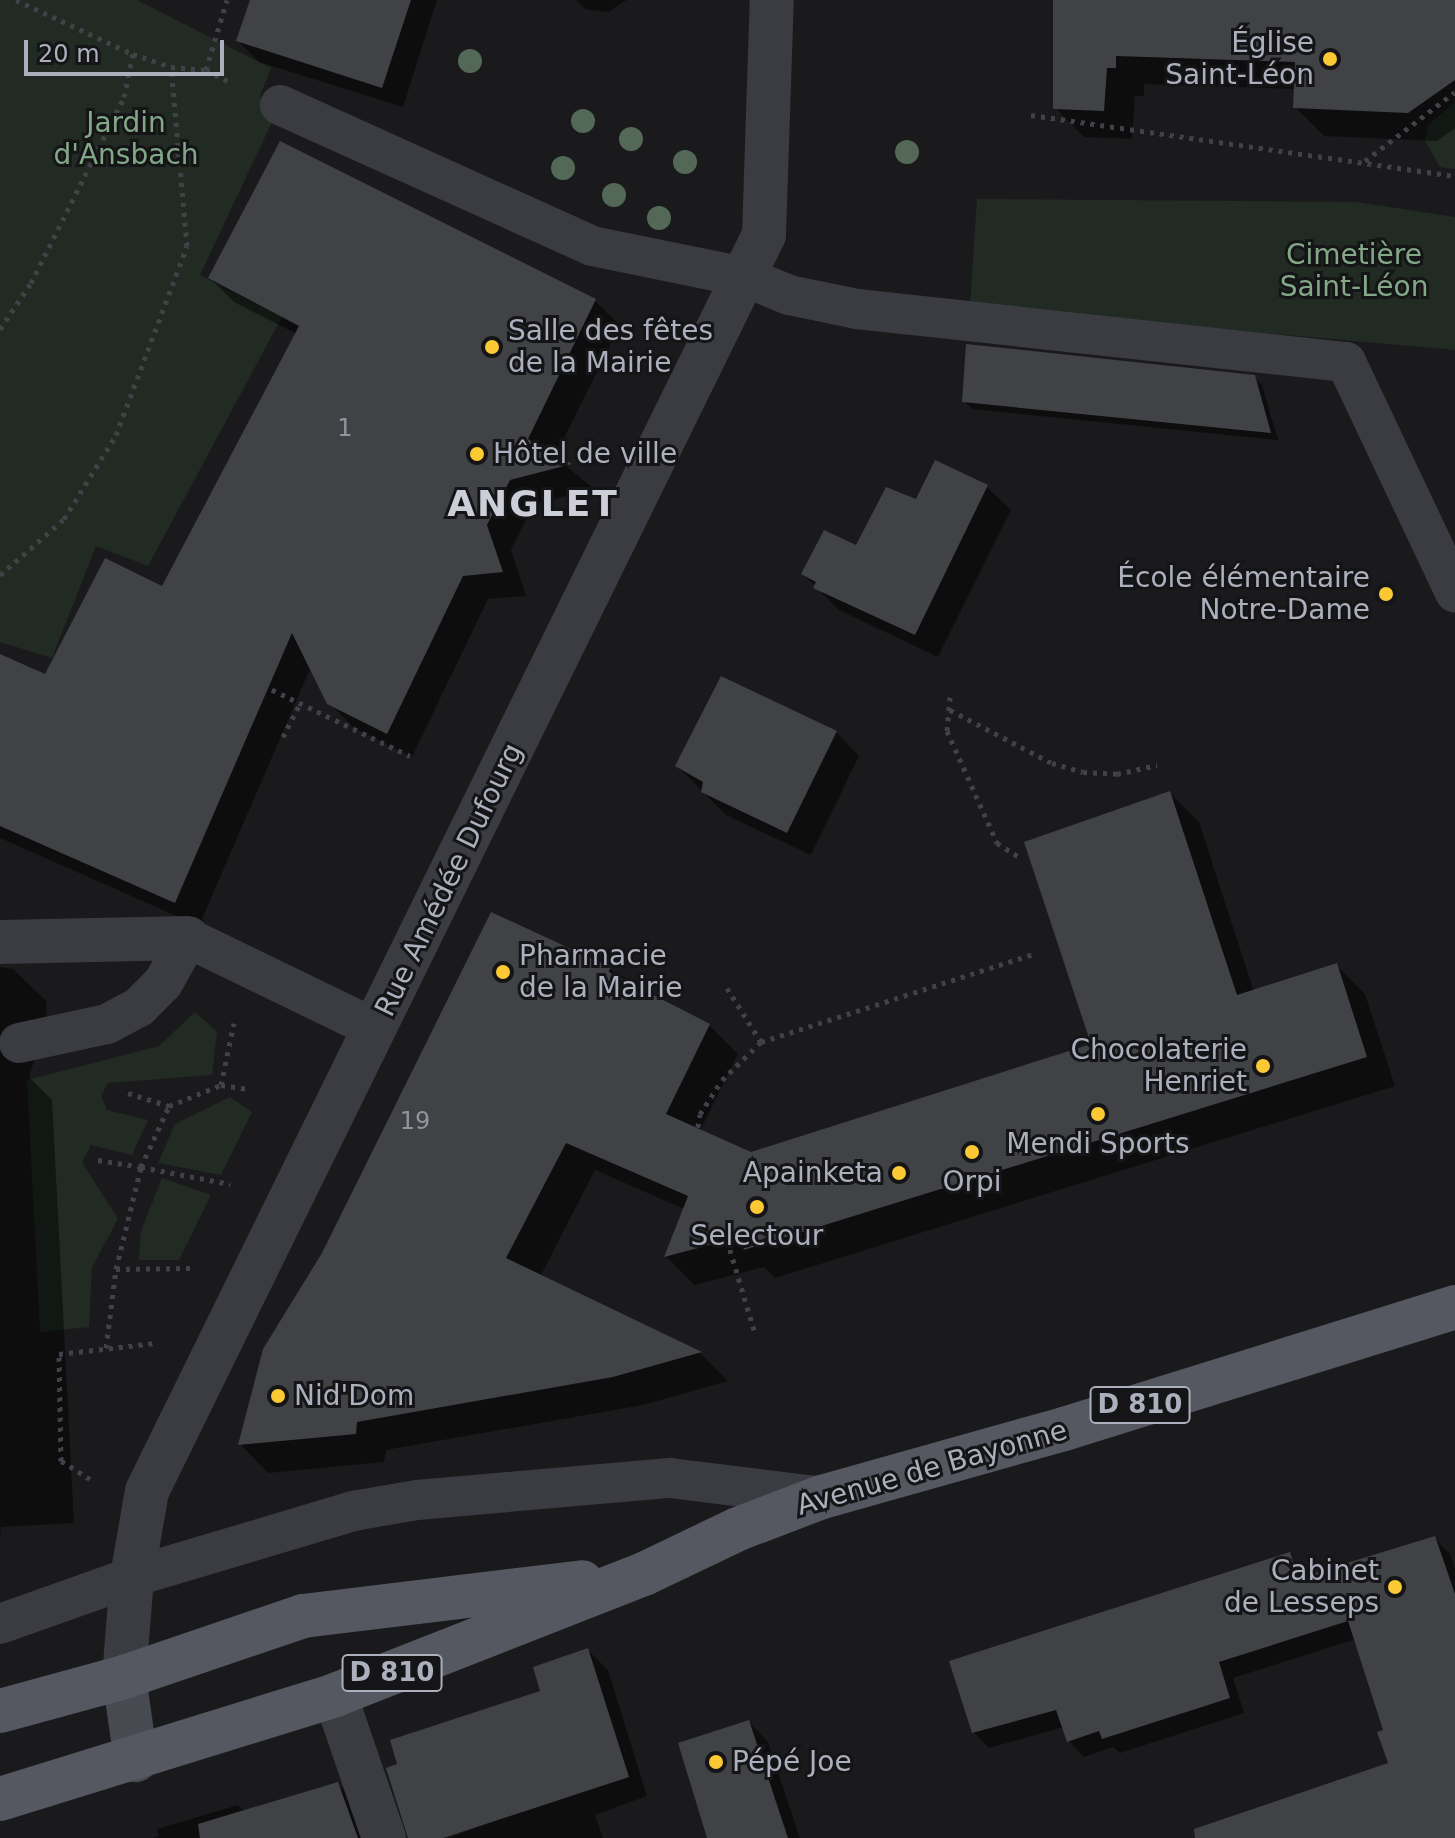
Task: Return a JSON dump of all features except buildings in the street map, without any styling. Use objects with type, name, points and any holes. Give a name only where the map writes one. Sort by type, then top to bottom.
[{"type":"main road","name":"Avenue de Bayonne","points":[[644,1574],[738,1529],[822,1497],[1064,1429],[1455,1307]]},
{"type":"main road","name":"D 810","points":[[0,1711],[124,1677],[303,1616],[644,1574]]},
{"type":"main road","name":"D 810","points":[[0,1799],[136,1760],[335,1695],[644,1574]]},
{"type":"street","name":"Rue Amédée Dufourg","points":[[136,1760],[124,1677],[132,1577],[147,1491],[764,235],[772,0]]},
{"type":"street","points":[[0,942],[188,938]]},
{"type":"street","points":[[335,1695],[384,1838]]},
{"type":"lane","points":[[280,105],[592,246],[745,277],[789,295],[857,309],[1346,362],[1455,593]]},
{"type":"lane","points":[[19,1043],[107,1024],[139,1007],[163,983],[188,938],[375,1029]]},
{"type":"lane","points":[[0,1624],[132,1577],[353,1511],[417,1500],[670,1478],[822,1497]]},
{"type":"path","points":[[16,0],[133,54],[171,67],[206,70],[280,105]]},
{"type":"path","points":[[206,70],[227,0]]},
{"type":"path","points":[[0,329],[31,283],[124,97],[133,54]]},
{"type":"path","points":[[0,575],[64,519],[116,435],[187,246],[171,67]]},
{"type":"path","points":[[1365,161],[1455,92]]},
{"type":"path","points":[[1031,115],[1455,176]]},
{"type":"path","points":[[283,550],[227,668],[410,756]]},
{"type":"path","points":[[950,697],[947,731],[997,843],[1019,857]]},
{"type":"path","points":[[283,737],[300,703]]},
{"type":"path","points":[[950,710],[1052,763],[1083,772],[1117,774],[1157,765]]},
{"type":"path","points":[[754,1330],[696,1137],[700,1114],[722,1080],[761,1042],[1034,954]]},
{"type":"path","points":[[727,988],[761,1042]]},
{"type":"path","points":[[221,1085],[235,1018]]},
{"type":"path","points":[[128,1093],[169,1106],[221,1085],[251,1089]]},
{"type":"path","points":[[106,1348],[116,1269],[141,1167],[169,1106]]},
{"type":"path","points":[[98,1160],[230,1184]]},
{"type":"path","points":[[116,1269],[193,1268]]},
{"type":"path","points":[[98,1483],[61,1461],[59,1354],[160,1342]]},
{"type":"green space","name":"Jardin d'Ansbach","points":[[0,0],[137,0],[271,68],[260,96],[272,122],[200,275],[282,317],[148,566],[96,546],[52,658],[0,642]]},
{"type":"green space","points":[[1455,102],[1455,169],[1440,167],[1425,141],[1428,125]]},
{"type":"green space","name":"Cimetière Saint-Léon","points":[[977,199],[1357,202],[1455,217],[1455,350],[970,307]]},
{"type":"green space","points":[[195,1012],[217,1032],[212,1075],[108,1083],[101,1096],[107,1110],[148,1120],[132,1155],[91,1145],[82,1162],[118,1219],[92,1267],[89,1327],[40,1332],[27,1080],[159,1046]]},
{"type":"green space","points":[[230,1097],[252,1112],[221,1175],[158,1163],[175,1124]]},
{"type":"green space","points":[[162,1178],[211,1195],[179,1260],[139,1260],[141,1231]]},
{"type":"place","name":"Église Saint-Léon","points":[[1330,59]]},
{"type":"place","name":"Salle des fêtes de la Mairie","points":[[492,347]]},
{"type":"place","name":"Hôtel de ville","points":[[477,454]]},
{"type":"place","name":"École élémentaire Notre-Dame","points":[[1386,594]]},
{"type":"place","name":"Pharmacie de la Mairie","points":[[503,972]]},
{"type":"place","name":"Chocolaterie Henriet","points":[[1263,1066]]},
{"type":"place","name":"Mendi Sports","points":[[1098,1114]]},
{"type":"place","name":"Orpi","points":[[972,1152]]},
{"type":"place","name":"Apainketa","points":[[899,1173]]},
{"type":"place","name":"Selectour","points":[[757,1207]]},
{"type":"place","name":"Nid'Dom","points":[[278,1396]]},
{"type":"place","name":"Cabinet de Lesseps","points":[[1395,1587]]},
{"type":"place","name":"Pépé Joe","points":[[716,1762]]},
{"type":"district","name":"ANGLET","points":[[533,504]]}]
